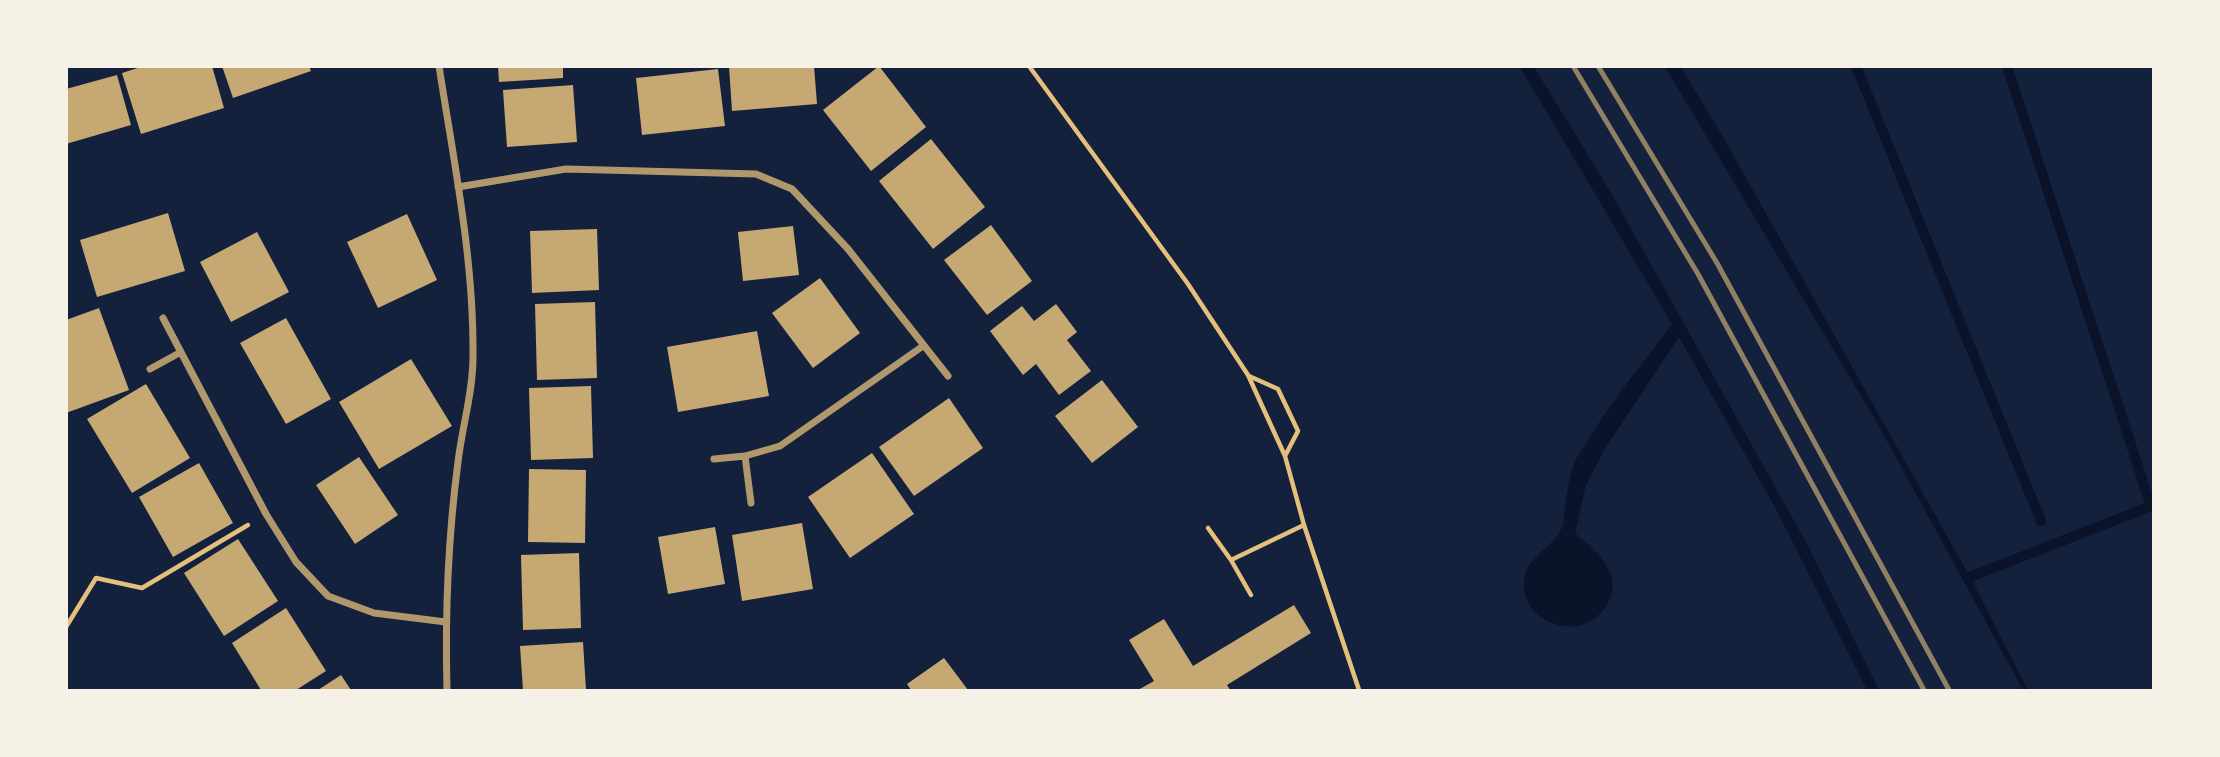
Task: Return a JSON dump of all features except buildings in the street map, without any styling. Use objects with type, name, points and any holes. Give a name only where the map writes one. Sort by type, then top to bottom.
[{"type":"street","points":[[439,66],[472,290],[473,360],[458,462],[446,622],[447,691]]},
{"type":"street","points":[[458,187],[566,169],[755,174],[792,189],[848,249],[948,376]]},
{"type":"street","points":[[163,318],[266,514],[296,562],[328,596],[374,613],[446,622]]},
{"type":"street","points":[[714,459],[745,456],[780,446],[923,346]]},
{"type":"street","points":[[150,369],[181,352]]},
{"type":"street","points":[[745,456],[751,503]]},
{"type":"path","points":[[1029,66],[1188,284],[1248,375],[1285,456],[1304,525],[1359,691]]},
{"type":"path","points":[[1248,375],[1278,389],[1298,431],[1285,456]]},
{"type":"path","points":[[66,626],[96,578],[142,588],[266,514]]},
{"type":"path","points":[[1231,560],[1304,525]]},
{"type":"path","points":[[1208,528],[1251,595]]},
{"type":"water","points":[[1520,67],[1534,67],[1610,191],[1807,544],[1879,690],[1867,690],[1777,511],[1679,337],[1606,447],[1586,485],[1575,533],[1600,556],[1611,575],[1611,597],[1605,608],[1593,620],[1578,626],[1563,626],[1549,622],[1537,614],[1528,602],[1524,588],[1526,572],[1562,527],[1576,459],[1612,404],[1672,324]]},
{"type":"water","points":[[1665,67],[1681,67],[1722,135],[1970,577],[2028,690],[2023,690],[1876,421]]},
{"type":"waterway","points":[[1856,66],[2041,521]]},
{"type":"waterway","points":[[1970,577],[2151,506],[2007,66]]},
{"type":"railway","points":[[1573,66],[1698,274],[1924,690]]},
{"type":"railway","points":[[1598,66],[1717,263],[1949,690]]}]
